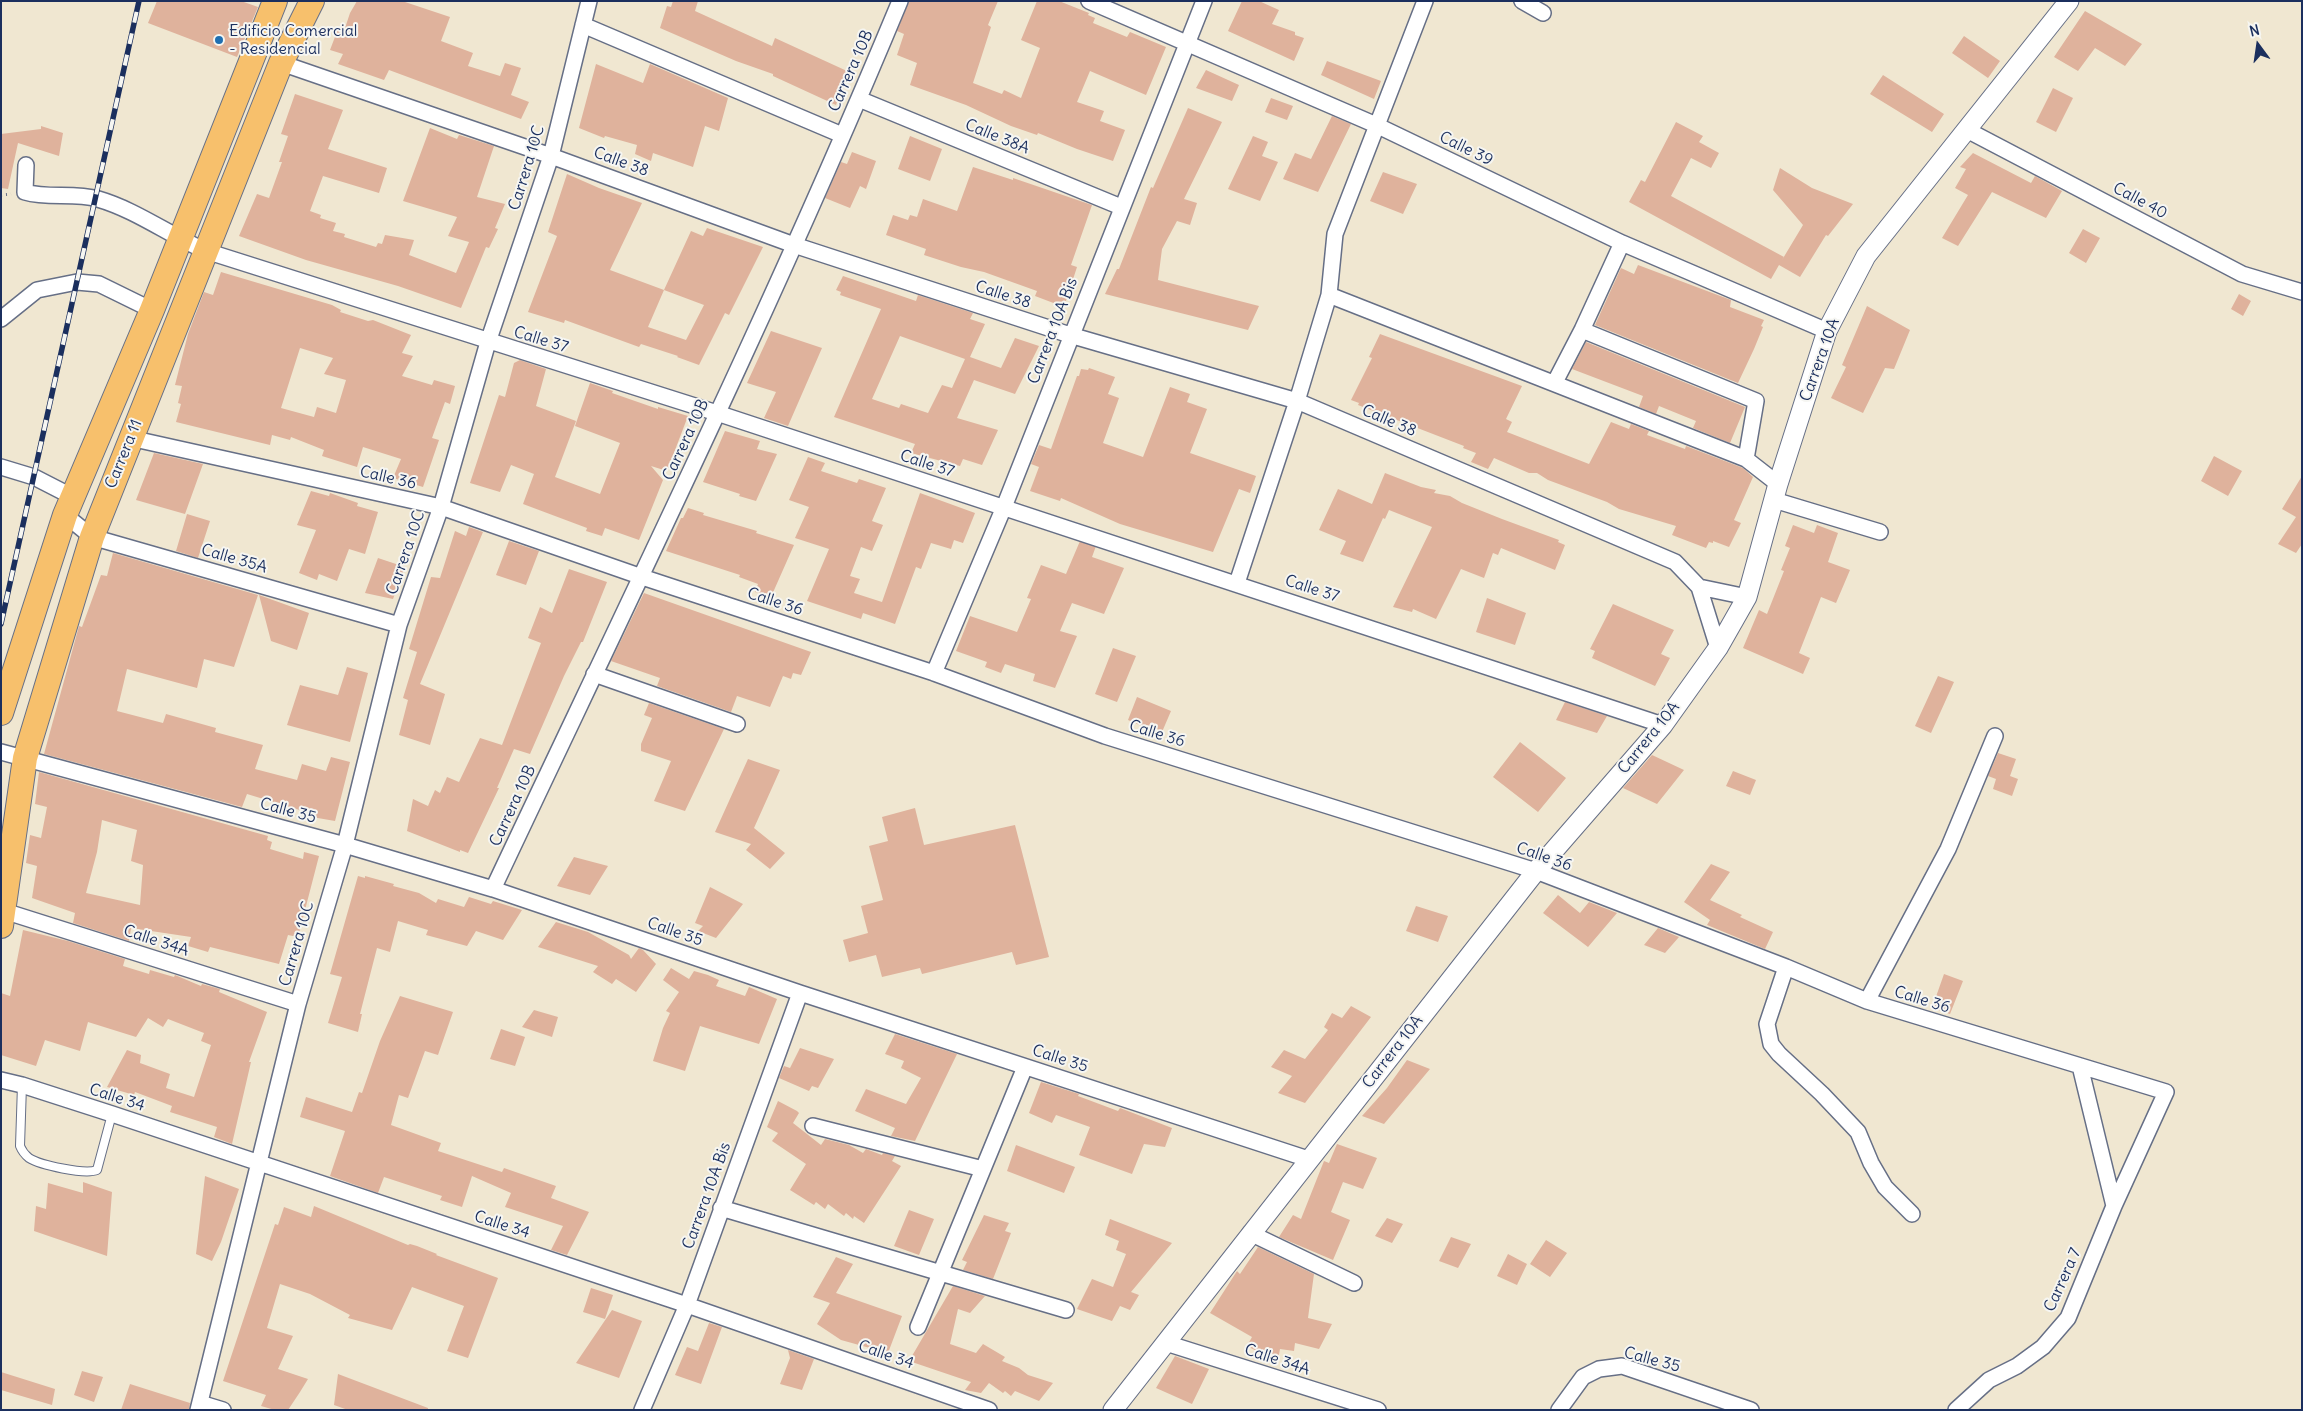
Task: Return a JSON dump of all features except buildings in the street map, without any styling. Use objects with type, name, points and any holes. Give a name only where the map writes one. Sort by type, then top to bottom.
[{"type":"main road","name":"Carrera 11","points":[[1,713],[69,506],[152,310],[276,1]]},
{"type":"main road","name":"Carrera 11","points":[[3,919],[25,758],[92,537],[281,63],[312,1]]},
{"type":"street","name":"Carrera 10C","points":[[199,1406],[298,1004],[345,845],[399,625],[441,507],[488,342],[551,156],[589,1]]},
{"type":"street","name":"Carrera 10B","points":[[493,889],[594,674],[642,577],[859,99],[900,1]]},
{"type":"street","name":"Calle 39","points":[[1089,1],[1376,125],[1622,243],[1827,331]]},
{"type":"street","name":"Carrera 10A Bis","points":[[934,673],[1004,507],[1070,335],[1204,1]]},
{"type":"street","points":[[1238,583],[1297,402],[1329,294],[1335,234],[1424,1]]},
{"type":"street","points":[[1522,1],[1543,13]]},
{"type":"street","name":"Carrera 10A","points":[[1113,1410],[1308,1159],[1536,871],[1663,725],[1718,648],[1748,597],[1776,492],[1827,331],[1866,256],[2069,1]]},
{"type":"street","points":[[583,25],[842,135]]},
{"type":"street","name":"Calle 38","points":[[281,63],[551,156],[794,244],[1070,335],[1297,402],[1675,562],[1699,588]]},
{"type":"street","name":"Calle 38A","points":[[859,99],[1121,207]]},
{"type":"street","name":"Calle 40","points":[[1967,130],[2242,274],[2302,292]]},
{"type":"street","name":"Calle 37","points":[[26,165],[25,192],[33,194],[80,195],[117,204],[180,240],[206,251],[488,342],[717,413],[1238,583],[1663,725]]},
{"type":"street","points":[[1555,382],[1582,330],[1622,243]]},
{"type":"street","points":[[1,319],[37,290],[77,282],[99,284],[152,310]]},
{"type":"street","points":[[1329,294],[1746,459],[1776,492],[1880,532]]},
{"type":"street","points":[[1582,330],[1756,401],[1746,459]]},
{"type":"street","name":"Calle 36","points":[[130,438],[441,507],[642,577],[934,673],[1105,736],[1536,871],[1867,1001],[2166,1092]]},
{"type":"street","name":"Calle 35A","points":[[1,467],[34,477],[69,506],[92,537],[399,625]]},
{"type":"street","points":[[1718,648],[1699,588],[1748,597]]},
{"type":"street","points":[[594,674],[737,724]]},
{"type":"street","points":[[1867,1001],[1948,849],[1995,736]]},
{"type":"street","name":"Calle 35","points":[[1,752],[345,845],[493,889],[800,993],[1308,1159]]},
{"type":"street","name":"Calle 34A","points":[[3,919],[298,1004]]},
{"type":"street","points":[[1786,968],[1768,1024],[1771,1044],[1858,1132],[1871,1163],[1885,1187],[1912,1214]]},
{"type":"street","name":"Carrera 10A Bis","points":[[642,1410],[687,1305],[800,993]]},
{"type":"street","points":[[918,1327],[1025,1066]]},
{"type":"street","points":[[2080,1066],[2114,1206]]},
{"type":"street","name":"Calle 34","points":[[1,1080],[112,1114],[687,1305],[989,1410]]},
{"type":"street","name":"Carrera 7","points":[[1956,1410],[1989,1380],[2017,1366],[2043,1347],[2068,1318],[2114,1206],[2166,1092]]},
{"type":"street","points":[[813,1126],[983,1169]]},
{"type":"street","points":[[721,1208],[1066,1310]]},
{"type":"street","points":[[1250,1233],[1354,1283]]},
{"type":"street","name":"Calle 34A","points":[[1166,1343],[1378,1410]]},
{"type":"street","name":"Calle 35","points":[[1559,1410],[1583,1377],[1600,1369],[1622,1366],[1751,1410]]},
{"type":"street","points":[[199,1406],[223,1410]]},
{"type":"lane","points":[[22,1085],[20,1146],[23,1154],[31,1160],[79,1172],[98,1170],[112,1114]]},
{"type":"railway","points":[[1,624],[139,1]]},
{"type":"place","name":"Edificio Comercial - Residencial","points":[[219,40]]}]
